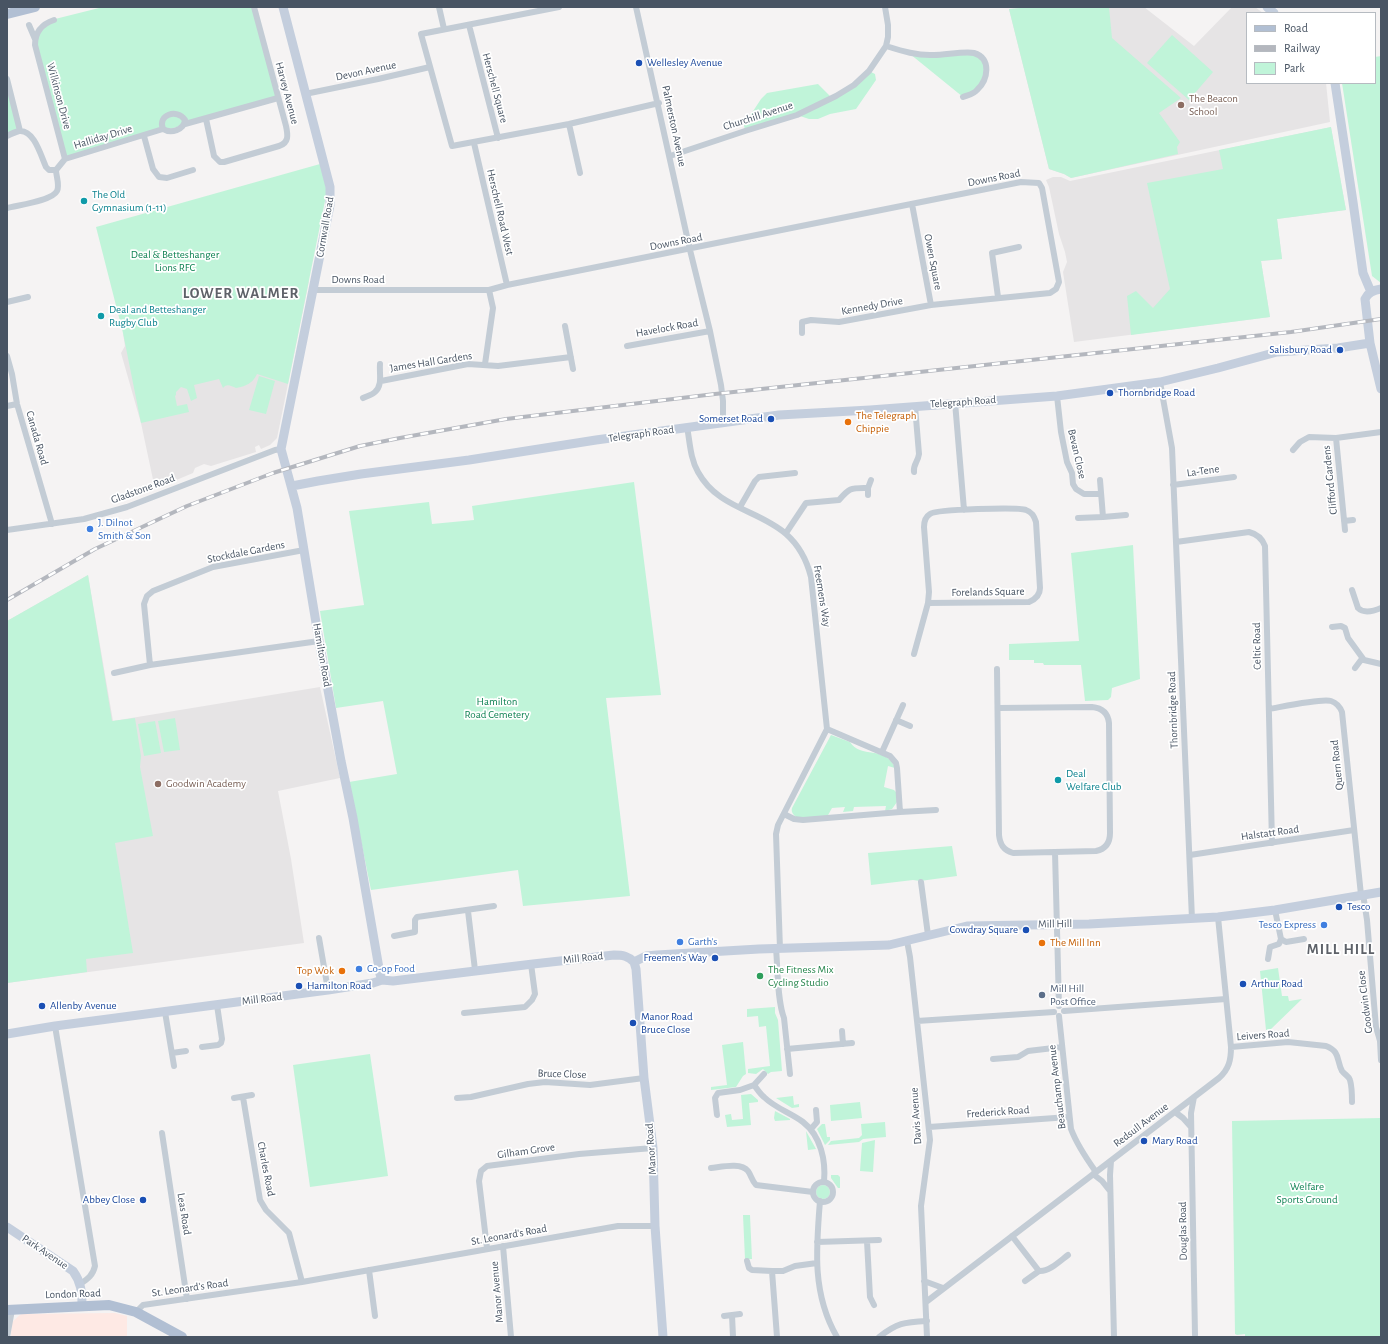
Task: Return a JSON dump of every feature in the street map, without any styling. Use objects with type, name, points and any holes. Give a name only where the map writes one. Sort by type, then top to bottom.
[{"type":"main road","points":[[7,14],[35,7]]},
{"type":"main road","name":"London Road","points":[[9,1310],[82,1305],[109,1305],[136,1312],[182,1337]]},
{"type":"street","name":"Harvey Avenue","points":[[206,119],[214,156],[220,162],[283,145],[288,136],[254,7]]},
{"type":"street","name":"Cornwall Road","points":[[281,449],[331,195],[283,7]]},
{"type":"street","points":[[439,7],[444,28]]},
{"type":"street","points":[[469,24],[559,7]]},
{"type":"street","name":"Palmerston Avenue","points":[[636,7],[690,250]]},
{"type":"street","name":"Churchill Avenue","points":[[670,156],[797,115],[836,96],[854,85],[868,71],[886,46],[888,38],[888,25],[885,7]]},
{"type":"street","points":[[35,39],[43,25],[54,20]]},
{"type":"street","name":"Herschell Square","points":[[469,24],[498,138],[452,146],[421,34],[444,28],[469,24]]},
{"type":"street","name":"Wilkinson Drive","points":[[30,25],[35,39],[35,45],[65,159]]},
{"type":"street","points":[[886,46],[910,54],[932,55],[973,53],[981,56],[985,61],[987,70],[984,81],[977,90],[964,97]]},
{"type":"street","name":"Devon Avenue","points":[[305,94],[430,67]]},
{"type":"street","points":[[7,80],[20,131]]},
{"type":"street","points":[[1335,84],[1363,273],[1371,292]]},
{"type":"street","name":"Halliday Drive","points":[[56,170],[65,159],[163,129],[169,131],[179,129],[185,124],[278,98]]},
{"type":"street","points":[[498,138],[569,124],[658,103]]},
{"type":"street","points":[[163,129],[163,121],[166,116],[171,114],[176,113],[183,116],[186,120],[185,124]]},
{"type":"street","points":[[569,124],[580,173]]},
{"type":"street","points":[[7,136],[20,131],[27,132],[33,139],[46,167],[50,170],[56,170],[58,187],[54,195],[7,208]]},
{"type":"street","points":[[144,136],[153,169],[159,177],[167,178],[193,170]]},
{"type":"street","name":"Herschell Road West","points":[[474,143],[507,285]]},
{"type":"street","name":"Downs Road","points":[[313,290],[489,290],[507,285],[690,250],[1021,182],[1039,183]]},
{"type":"street","name":"Owen Square","points":[[912,204],[931,305],[998,297],[1050,293],[1056,289],[1059,282],[1042,188],[1039,183]]},
{"type":"street","points":[[998,297],[992,253],[1018,247]]},
{"type":"street","points":[[690,250],[710,330],[721,385],[723,422]]},
{"type":"street","points":[[1381,289],[1367,294],[1365,299],[1370,340],[1378,364],[1381,389]]},
{"type":"street","name":"James Hall Gardens","points":[[485,364],[493,308],[489,290]]},
{"type":"street","points":[[7,302],[28,297]]},
{"type":"street","name":"Kennedy Drive","points":[[802,333],[802,322],[811,320],[839,322],[931,305]]},
{"type":"street","points":[[565,326],[573,369]]},
{"type":"street","name":"Havelock Road","points":[[627,346],[710,330]]},
{"type":"street","name":"Telegraph Road","points":[[292,486],[318,480],[469,460],[687,427],[778,415],[1057,396],[1160,382],[1218,368],[1269,353],[1338,348],[1370,340]]},
{"type":"street","name":"Canada Road","points":[[7,356],[12,374],[17,404],[52,524]]},
{"type":"street","name":"James Hall Gardens","points":[[381,381],[468,364],[498,366],[571,356]]},
{"type":"street","name":"James Hall Gardens","points":[[363,398],[376,392],[381,381],[379,373],[380,364]]},
{"type":"street","name":"Thornbridge Road","points":[[1160,382],[1172,448],[1192,919]]},
{"type":"street","name":"Bevan Close","points":[[1057,396],[1061,432],[1067,462],[1072,473],[1073,484],[1076,489],[1084,494],[1101,494]]},
{"type":"street","points":[[955,402],[964,510]]},
{"type":"street","points":[[7,406],[17,404]]},
{"type":"street","points":[[914,472],[914,464],[919,454],[915,406]]},
{"type":"street","name":"Freemens Way","points":[[687,427],[694,464],[703,480],[709,487],[718,495],[770,522],[786,533],[801,550],[809,567],[827,729]]},
{"type":"street","name":"Clifford Gardens","points":[[1293,450],[1300,442],[1309,437],[1336,438],[1381,432]]},
{"type":"street","name":"Clifford Gardens","points":[[1336,438],[1345,530]]},
{"type":"street","name":"Hamilton Road","points":[[281,449],[297,508],[319,641],[353,818],[378,966],[382,980]]},
{"type":"street","name":"Gladstone Road","points":[[7,530],[84,519],[127,507],[281,449]]},
{"type":"street","points":[[740,507],[755,481],[759,477],[795,473]]},
{"type":"street","name":"La-Tene","points":[[1173,485],[1234,477]]},
{"type":"street","points":[[786,533],[806,503],[839,500],[851,488],[868,492],[871,480]]},
{"type":"street","name":"Bevan Close","points":[[1100,480],[1103,516]]},
{"type":"street","name":"Forelands Square","points":[[914,654],[928,603],[929,592],[924,522],[930,513],[935,511],[1022,509],[1031,513],[1036,522],[1040,592],[1037,597],[1029,602],[928,603]]},
{"type":"street","points":[[1078,518],[1126,515]]},
{"type":"street","name":"Clifford Gardens","points":[[1344,521],[1353,520]]},
{"type":"street","name":"Celtic Road","points":[[1176,542],[1248,532],[1254,534],[1263,541],[1272,843]]},
{"type":"street","name":"Stockdale Gardens","points":[[150,665],[144,604],[147,596],[153,591],[213,567],[304,550]]},
{"type":"street","points":[[1352,590],[1360,610],[1365,612],[1381,608]]},
{"type":"street","points":[[1332,627],[1341,626],[1345,628],[1348,638],[1364,660]]},
{"type":"street","points":[[114,673],[150,665],[319,641]]},
{"type":"street","points":[[1355,668],[1361,660],[1381,664]]},
{"type":"street","points":[[997,669],[999,835],[1001,845],[1013,853],[1096,851],[1105,848],[1108,843],[1110,833],[1108,718],[1102,710],[1092,707],[998,708]]},
{"type":"street","name":"Quern Road","points":[[1269,709],[1326,700],[1336,704],[1340,708],[1342,712],[1362,894]]},
{"type":"street","points":[[882,752],[903,704]]},
{"type":"street","points":[[896,720],[910,726]]},
{"type":"street","points":[[790,1074],[782,1011],[778,949],[776,834],[778,825],[827,729],[890,756],[896,763],[900,812]]},
{"type":"street","points":[[784,814],[794,819],[803,820],[936,810]]},
{"type":"street","name":"Halstatt Road","points":[[1190,855],[1354,830]]},
{"type":"street","points":[[917,1021],[1062,1014],[1055,852]]},
{"type":"street","points":[[921,882],[928,935]]},
{"type":"street","name":"Mill Hill","points":[[634,962],[646,956],[657,955],[889,945],[967,926],[1089,924],[1218,917],[1275,910],[1362,894],[1381,892]]},
{"type":"street","name":"Goodwin Close","points":[[1362,894],[1367,920],[1376,1027],[1380,1041],[1381,1060]]},
{"type":"street","points":[[394,936],[415,932],[415,920],[417,917],[494,906]]},
{"type":"street","points":[[468,910],[475,970]]},
{"type":"street","points":[[1268,959],[1270,947],[1279,944],[1281,939],[1275,910]]},
{"type":"street","name":"Redsull Avenue","points":[[926,1302],[1219,1078],[1227,1068],[1231,1057],[1231,1047],[1218,917]]},
{"type":"street","points":[[319,938],[328,990]]},
{"type":"street","points":[[1281,939],[1286,942],[1304,939]]},
{"type":"street","name":"Davis Avenue","points":[[907,941],[930,1140],[921,1206],[927,1337]]},
{"type":"street","name":"Mill Road","points":[[7,1034],[55,1026],[328,990],[373,983],[382,980],[393,981],[475,970],[614,955],[630,957],[634,962]]},
{"type":"street","name":"Manor Road","points":[[634,962],[636,969],[644,1078],[652,1148],[658,1278],[663,1337]]},
{"type":"street","points":[[464,1014],[525,1007],[532,1000],[535,994],[531,964]]},
{"type":"street","points":[[1061,1008],[1226,999]]},
{"type":"street","points":[[202,1047],[218,1045],[221,1043],[222,1039],[217,1004]]},
{"type":"street","points":[[165,1012],[174,1066]]},
{"type":"street","name":"Beauchamp Avenue","points":[[1056,1014],[1062,1047],[1069,1116],[1075,1140],[1095,1173]]},
{"type":"street","points":[[55,1026],[95,1266],[88,1279],[80,1284],[82,1305]]},
{"type":"street","points":[[842,1031],[843,1044]]},
{"type":"street","name":"Leivers Road","points":[[1231,1047],[1288,1042],[1326,1046],[1331,1048],[1338,1056],[1342,1070],[1349,1077],[1352,1102]]},
{"type":"street","points":[[787,1049],[852,1043]]},
{"type":"street","points":[[993,1059],[1018,1057],[1028,1051],[1062,1047]]},
{"type":"street","points":[[172,1053],[186,1051]]},
{"type":"street","points":[[718,1115],[715,1098],[718,1093],[740,1090],[754,1085],[764,1074]]},
{"type":"street","name":"Bruce Close","points":[[457,1098],[471,1097],[528,1084],[545,1082],[590,1086],[644,1078]]},
{"type":"street","points":[[754,1085],[764,1097],[803,1122],[811,1129],[821,1148],[825,1169],[824,1182]]},
{"type":"street","points":[[234,1098],[252,1096]]},
{"type":"street","name":"Douglas Road","points":[[1194,1096],[1191,1112],[1191,1127],[1195,1336]]},
{"type":"street","name":"Charles Road","points":[[243,1097],[260,1200],[266,1210],[289,1233],[302,1282]]},
{"type":"street","points":[[811,1129],[817,1122],[816,1110]]},
{"type":"street","points":[[1175,1112],[1191,1127]]},
{"type":"street","name":"Frederick Road","points":[[929,1127],[1069,1116]]},
{"type":"street","name":"Leas Road","points":[[162,1133],[187,1299]]},
{"type":"street","name":"Gilham Grove","points":[[487,1248],[478,1181],[481,1171],[487,1166],[579,1154],[652,1148]]},
{"type":"street","points":[[1111,1161],[1110,1191],[1114,1337]]},
{"type":"street","points":[[711,1168],[738,1166],[748,1171],[752,1181],[756,1185],[812,1192]]},
{"type":"street","points":[[1095,1173],[1110,1191]]},
{"type":"street","points":[[824,1182],[832,1188],[832,1195],[828,1200],[820,1202],[815,1198],[812,1192],[817,1183],[824,1182]]},
{"type":"street","points":[[820,1202],[817,1242],[817,1263],[820,1293],[824,1311],[837,1337]]},
{"type":"street","name":"St. Leonard's Road","points":[[136,1312],[143,1305],[302,1282],[618,1226],[655,1226]]},
{"type":"street","name":"Park Avenue","points":[[7,1227],[73,1272],[78,1278],[80,1284]]},
{"type":"street","points":[[1012,1236],[1039,1271]]},
{"type":"street","points":[[817,1242],[879,1240]]},
{"type":"street","points":[[867,1241],[870,1297],[874,1305]]},
{"type":"street","name":"Manor Avenue","points":[[503,1246],[511,1337]]},
{"type":"street","points":[[1025,1282],[1039,1271],[1048,1269],[1068,1255]]},
{"type":"street","points":[[747,1261],[749,1268],[752,1270],[772,1271],[783,1271],[795,1266],[817,1263]]},
{"type":"street","points":[[369,1270],[375,1316]]},
{"type":"street","points":[[772,1271],[777,1337]]},
{"type":"street","points":[[924,1281],[943,1288]]},
{"type":"street","points":[[7,1337],[9,1310]]},
{"type":"street","points":[[724,1316],[740,1314]]},
{"type":"street","points":[[732,1315],[733,1337]]},
{"type":"street","points":[[879,1337],[889,1329],[902,1323],[927,1321]]},
{"type":"shaded area","name":"The Beacon School","points":[[1030,7],[1144,7],[1194,46],[1232,7],[1255,7],[1262,12],[1246,12],[1246,84],[1326,84],[1330,122],[1071,178],[1049,169],[1009,9]]},
{"type":"shaded area","points":[[1331,127],[1346,210],[1277,219],[1282,259],[1261,261],[1270,317],[1074,342],[1063,272],[1067,262],[1046,180],[1053,177],[1061,177],[1070,181]]},
{"type":"shaded area","points":[[309,281],[277,438],[270,445],[261,449],[259,445],[255,447],[256,452],[211,466],[204,464],[195,468],[193,473],[155,489],[141,423],[121,353],[125,346],[123,333]]},
{"type":"shaded area","name":"Goodwin Academy","points":[[88,575],[113,721],[320,687],[340,778],[278,791],[291,859],[304,943],[7,983],[7,621]]},
{"type":"shaded area","points":[[115,1313],[127,1316],[127,1337],[12,1337],[11,1335],[12,1322],[21,1314]]},
{"type":"green space","points":[[103,7],[254,7],[278,98],[65,159],[35,45],[39,29],[55,19]]},
{"type":"green space","points":[[1030,7],[1109,7],[1112,38],[1181,98],[1159,113],[1180,142],[1177,147],[1178,154],[1071,178],[1049,169],[1009,9]]},
{"type":"green space","points":[[1172,35],[1213,72],[1189,100],[1147,63]]},
{"type":"green space","points":[[956,53],[981,56],[987,70],[977,90],[963,97],[910,54]]},
{"type":"green space","points":[[1381,56],[1381,283],[1372,276],[1342,84],[1376,84],[1376,57]]},
{"type":"green space","points":[[869,71],[875,74],[876,80],[856,109],[830,114],[818,119],[809,119],[797,115],[745,131],[744,125],[761,99],[767,93],[818,84],[832,98]]},
{"type":"green space","points":[[7,79],[20,131],[7,136]]},
{"type":"green space","points":[[1331,127],[1346,210],[1277,219],[1282,259],[1261,261],[1270,317],[1131,335],[1127,296],[1136,291],[1153,308],[1170,289],[1147,183],[1223,169],[1219,150]]},
{"type":"green space","name":"Deal & Betteshanger Lions RFC","points":[[320,164],[327,191],[288,384],[257,374],[251,382],[246,385],[236,388],[228,385],[223,388],[219,379],[194,385],[197,398],[191,401],[187,389],[181,387],[176,392],[175,396],[177,406],[187,404],[189,412],[141,423],[123,333],[96,227]]},
{"type":"green space","points":[[259,376],[275,381],[266,414],[249,410]]},
{"type":"green space","name":"Hamilton Road Cemetery","points":[[634,482],[661,695],[606,698],[630,896],[523,906],[518,870],[371,890],[349,782],[397,774],[383,701],[336,708],[320,611],[364,605],[349,511],[429,502],[432,524],[474,520],[472,506]]},
{"type":"green space","points":[[1133,545],[1140,679],[1112,688],[1111,697],[1108,700],[1085,701],[1081,665],[1044,665],[1043,663],[1034,663],[1034,660],[1009,660],[1009,644],[1079,641],[1071,553]]},
{"type":"green space","points":[[88,575],[112,721],[135,718],[141,756],[140,767],[153,836],[115,843],[133,953],[86,959],[87,972],[7,983],[7,621]]},
{"type":"green space","points":[[175,718],[180,750],[164,752],[158,721]]},
{"type":"green space","points":[[155,721],[161,753],[144,756],[138,724]]},
{"type":"green space","points":[[831,735],[850,742],[854,747],[860,750],[879,754],[891,761],[895,768],[888,766],[884,787],[894,790],[897,793],[897,802],[892,809],[885,811],[886,806],[854,807],[853,811],[843,812],[845,807],[832,808],[827,817],[796,817],[794,815],[792,808]]},
{"type":"green space","points":[[952,846],[957,876],[871,885],[868,853]]},
{"type":"green space","points":[[1278,968],[1282,996],[1288,996],[1289,1001],[1302,999],[1270,1030],[1266,1030],[1260,971]]},
{"type":"green space","points":[[775,1007],[775,1013],[778,1020],[782,1071],[771,1072],[768,1074],[763,1069],[756,1074],[748,1073],[748,1069],[770,1066],[766,1026],[759,1027],[758,1016],[747,1017],[747,1009]]},
{"type":"green space","points":[[743,1042],[746,1074],[736,1087],[711,1090],[711,1087],[727,1085],[722,1045]]},
{"type":"green space","points":[[370,1054],[388,1176],[310,1187],[293,1065]]},
{"type":"green space","points":[[751,1094],[758,1100],[758,1102],[749,1103],[751,1125],[727,1127],[725,1115],[731,1114],[732,1120],[743,1119],[741,1095]]},
{"type":"green space","points":[[793,1096],[794,1105],[799,1104],[799,1107],[792,1108],[776,1098]]},
{"type":"green space","points":[[860,1102],[862,1118],[831,1121],[830,1105]]},
{"type":"green space","points":[[775,1111],[790,1119],[790,1120],[775,1121]]},
{"type":"green space","name":"Welfare Sports Ground","points":[[1381,1118],[1381,1337],[1245,1337],[1245,1334],[1235,1334],[1232,1121]]},
{"type":"green space","points":[[885,1122],[886,1137],[863,1139],[859,1142],[828,1145],[831,1141],[859,1138],[862,1135],[861,1124]]},
{"type":"green space","points":[[822,1124],[825,1124],[827,1137],[830,1137],[830,1140],[825,1145],[817,1129]]},
{"type":"green space","points":[[806,1131],[816,1149],[808,1150]]},
{"type":"green space","points":[[875,1140],[873,1172],[860,1171],[862,1143]]},
{"type":"green space","points":[[831,1175],[838,1175],[840,1177],[840,1188],[838,1188],[831,1178]]},
{"type":"green space","points":[[823,1185],[828,1187],[830,1192],[828,1197],[823,1199],[818,1197],[816,1192],[818,1187]]},
{"type":"green space","points":[[743,1215],[750,1215],[752,1259],[745,1259]]},
{"type":"railway","points":[[7,600],[95,549],[187,506],[273,473],[360,446],[506,419],[715,394],[1291,332],[1381,319]]},
{"type":"place","name":"Wellesley Avenue","points":[[639,63]]},
{"type":"place","name":"The Beacon School","points":[[1181,105]]},
{"type":"place","name":"The Old Gymnasium (1-11)","points":[[84,201]]},
{"type":"place","name":"Deal and Betteshanger Rugby Club","points":[[101,316]]},
{"type":"place","name":"Salisbury Road","points":[[1340,350]]},
{"type":"place","name":"Thornbridge Road","points":[[1110,393]]},
{"type":"place","name":"Somerset Road","points":[[771,419]]},
{"type":"place","name":"The Telegraph Chippie","points":[[848,422]]},
{"type":"place","name":"J. Dilnot Smith & Son","points":[[90,529]]},
{"type":"place","name":"Deal Welfare Club","points":[[1058,780]]},
{"type":"place","name":"Goodwin Academy","points":[[158,784]]},
{"type":"place","name":"Tesco","points":[[1339,907]]},
{"type":"place","name":"Tesco Express","points":[[1324,925]]},
{"type":"place","name":"Cowdray Square","points":[[1026,930]]},
{"type":"place","name":"Garth's","points":[[680,942]]},
{"type":"place","name":"The Mill Inn","points":[[1042,943]]},
{"type":"place","name":"Freemen's Way","points":[[715,958]]},
{"type":"place","name":"Co-op Food","points":[[359,969]]},
{"type":"place","name":"Top Wok","points":[[342,971]]},
{"type":"place","name":"The Fitness Mix Cycling Studio","points":[[760,976]]},
{"type":"place","name":"Arthur Road","points":[[1243,984]]},
{"type":"place","name":"Hamilton Road","points":[[299,986]]},
{"type":"place","name":"Mill Hill Post Office","points":[[1042,995]]},
{"type":"place","name":"Allenby Avenue","points":[[42,1006]]},
{"type":"place","name":"Manor Road Bruce Close","points":[[633,1023]]},
{"type":"place","name":"Mary Road","points":[[1144,1141]]},
{"type":"place","name":"Abbey Close","points":[[143,1200]]},
{"type":"district","name":"LOWER WALMER","points":[[241,293]]},
{"type":"district","name":"MILL HILL","points":[[1341,949]]}]
